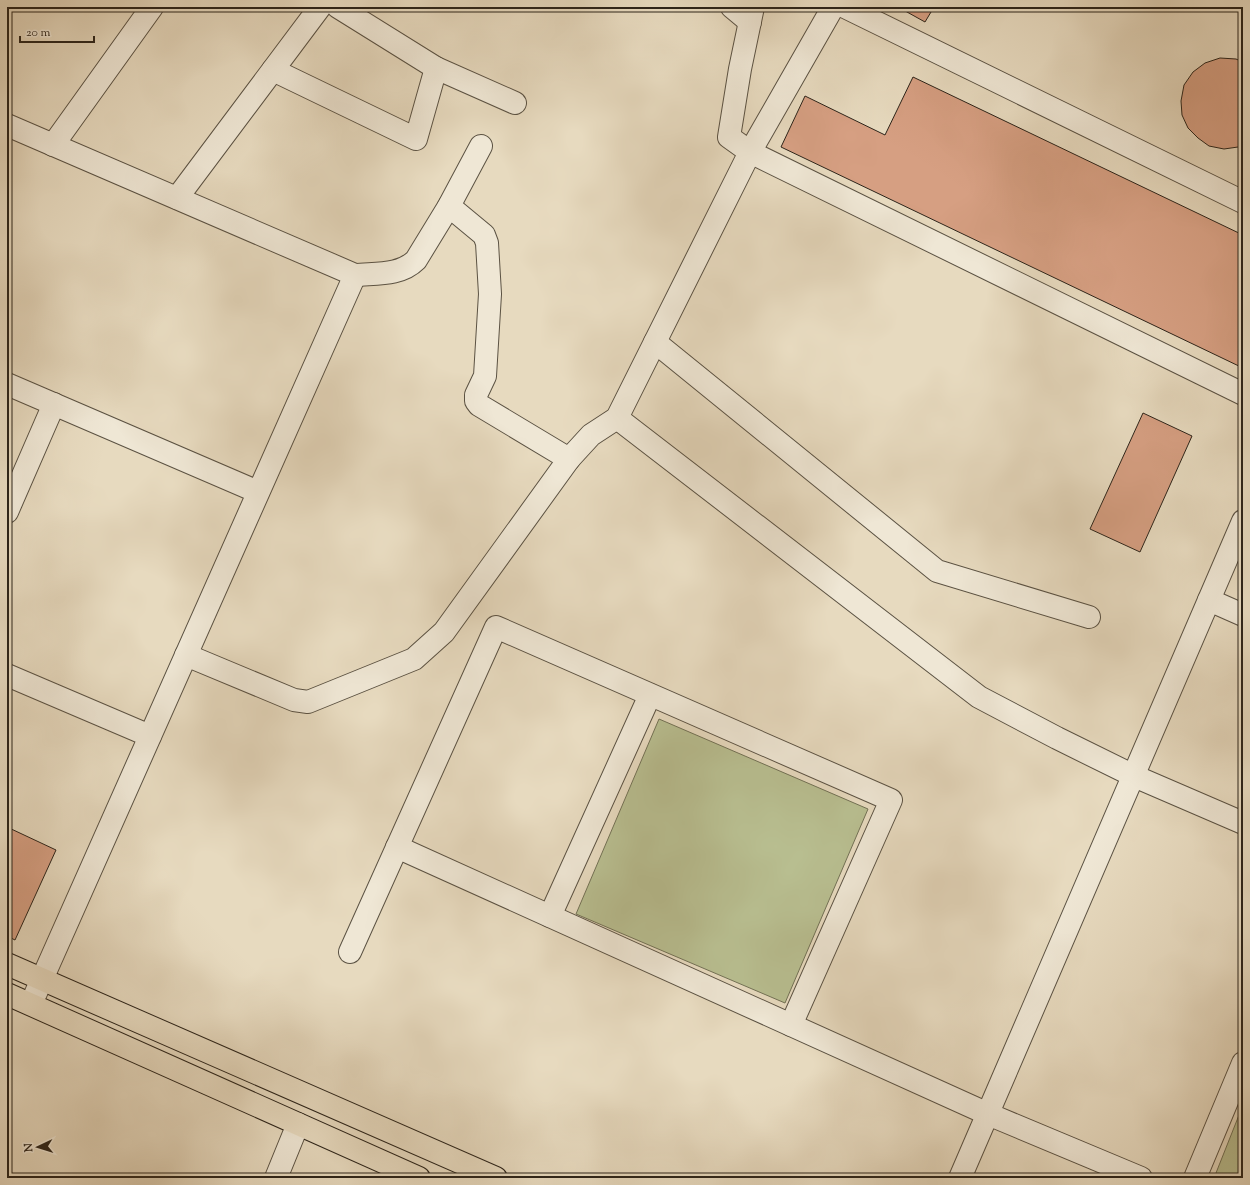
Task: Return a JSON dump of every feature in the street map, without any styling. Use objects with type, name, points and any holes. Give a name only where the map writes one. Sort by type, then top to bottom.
[{"type":"main road","points":[[7,964],[496,1178]]},
{"type":"main road","points":[[7,994],[419,1178]]},
{"type":"street","points":[[53,145],[152,7]]},
{"type":"street","points":[[177,198],[320,7]]},
{"type":"street","points":[[338,7],[436,68],[514,102]]},
{"type":"street","points":[[732,7],[751,14],[729,137],[750,152],[1243,394]]},
{"type":"street","points":[[186,655],[294,700],[308,702],[414,659],[444,632],[569,459],[591,436],[617,418],[750,152],[833,7]]},
{"type":"street","points":[[845,7],[1243,202]]},
{"type":"street","points":[[273,70],[416,139],[436,68]]},
{"type":"street","points":[[7,125],[355,275],[401,271],[410,266],[416,260],[481,146]]},
{"type":"street","points":[[448,206],[484,235],[487,243],[490,294],[485,376],[476,395],[476,400],[479,405],[569,459]]},
{"type":"street","points":[[31,1004],[355,275]]},
{"type":"street","points":[[655,342],[937,571],[1089,617]]},
{"type":"street","points":[[7,384],[258,492]]},
{"type":"street","points":[[7,512],[54,404]]},
{"type":"street","points":[[617,418],[979,697],[1134,776],[1243,822]]},
{"type":"street","points":[[960,1178],[1243,521]]},
{"type":"street","points":[[1209,600],[1243,615]]},
{"type":"street","points":[[350,952],[496,627],[891,800],[791,1025]]},
{"type":"street","points":[[7,675],[150,736]]},
{"type":"street","points":[[550,916],[650,695]]},
{"type":"street","points":[[397,847],[988,1114],[1141,1178]]},
{"type":"street","points":[[1195,1178],[1243,1063]]},
{"type":"street","points":[[276,1178],[298,1124]]},
{"type":"green space","points":[[659,719],[868,809],[785,1003],[576,914]]},
{"type":"green space","points":[[1243,1105],[1243,1178],[1214,1178]]},
{"type":"building","points":[[898,7],[934,7],[925,22]]},
{"type":"building","points":[[1220,58],[1236,59],[1243,62],[1243,145],[1224,149],[1209,146],[1188,128],[1182,115],[1181,101],[1184,85],[1193,72],[1205,63]]},
{"type":"building","points":[[913,77],[1243,235],[1243,368],[781,147],[805,96],[885,135]]},
{"type":"building","points":[[1143,413],[1192,436],[1140,552],[1090,529]]},
{"type":"building","points":[[7,827],[56,850],[15,940],[7,936]]}]
